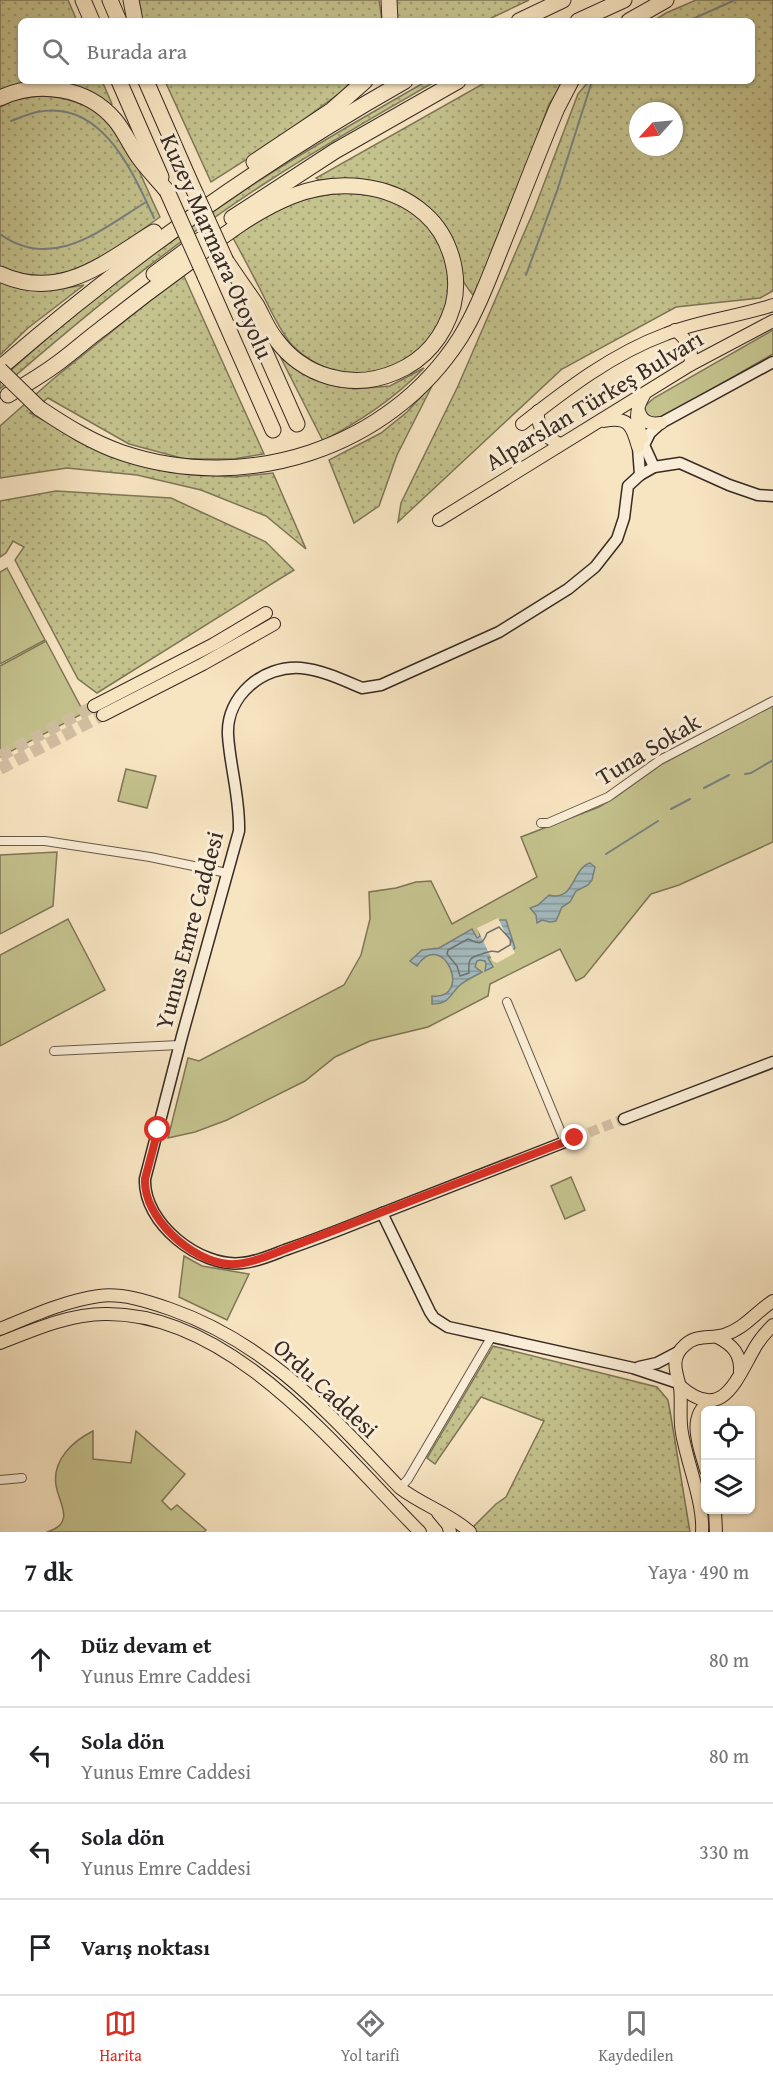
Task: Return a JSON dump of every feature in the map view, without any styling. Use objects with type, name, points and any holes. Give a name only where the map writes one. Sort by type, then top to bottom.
[{"type":"highway","points":[[83,0],[91,18]]},
{"type":"highway","points":[[110,0],[118,18]]},
{"type":"highway","points":[[131,0],[134,18]]},
{"type":"highway","points":[[389,0],[390,18]]},
{"type":"highway","points":[[525,18],[563,0]]},
{"type":"highway","points":[[585,18],[624,0]]},
{"type":"highway","points":[[634,18],[666,0]]},
{"type":"highway","name":"Kuzey Marmara Otoyolu","points":[[120,84],[273,430]]},
{"type":"highway","name":"Kuzey Marmara Otoyolu","points":[[147,84],[297,424]]},
{"type":"highway","points":[[157,84],[188,177]]},
{"type":"highway","points":[[0,274],[25,282],[43,284],[72,280],[102,265],[170,223],[192,215],[251,165],[332,110],[362,84]]},
{"type":"highway","points":[[400,84],[303,141],[192,215],[102,282],[0,369],[39,408],[82,435],[123,453],[162,463],[202,468],[238,468],[278,463],[324,449],[360,431],[399,405],[436,369],[459,339],[482,296],[554,116],[570,84]]},
{"type":"highway","points":[[4,399],[126,296],[201,240],[335,151],[453,84]]},
{"type":"highway","points":[[0,98],[23,90],[42,88],[74,93],[89,99],[114,119],[139,158],[167,191]]},
{"type":"highway","points":[[4,399],[58,363],[214,243],[273,205],[311,190],[328,187],[366,187],[399,196],[415,206],[427,216],[443,237],[453,263],[456,289],[449,318],[442,333],[428,352],[405,369],[388,376],[372,381],[353,382],[318,374],[301,364],[285,349],[275,339],[257,306],[226,261]]},
{"type":"main road","name":"Alparslan Türkeş Bulvarı","points":[[522,424],[573,384],[627,351],[675,330],[773,304]]},
{"type":"main road","name":"Alparslan Türkeş Bulvarı","points":[[439,519],[690,366],[773,321]]},
{"type":"main road","points":[[675,330],[687,342],[691,352],[690,366]]},
{"type":"main road","points":[[641,446],[636,420],[637,407],[645,393]]},
{"type":"main road","points":[[637,407],[643,420],[654,424],[661,423]]},
{"type":"main road","points":[[538,411],[537,421],[541,431],[560,444]]},
{"type":"main road","points":[[597,422],[623,419],[632,429],[641,446]]},
{"type":"main road","points":[[94,706],[214,644],[266,613]]},
{"type":"main road","points":[[103,715],[203,664],[274,624]]},
{"type":"main road","name":"Ordu Caddesi","points":[[0,1329],[65,1302],[100,1296],[133,1298],[186,1314],[248,1346],[271,1362],[311,1397],[400,1488],[452,1518],[470,1532]]},
{"type":"main road","points":[[717,1337],[736,1330],[773,1302]]},
{"type":"main road","name":"Ordu Caddesi","points":[[0,1343],[64,1320],[103,1314],[119,1314],[166,1324],[206,1340],[237,1358],[276,1388],[310,1419],[422,1532]]},
{"type":"main road","points":[[703,1460],[696,1422],[698,1412],[710,1401],[730,1391],[761,1338],[773,1325]]},
{"type":"main road","points":[[702,1532],[701,1515],[681,1429],[679,1385],[675,1367],[678,1352],[695,1339],[708,1336],[717,1337],[735,1349],[740,1364],[740,1373]]},
{"type":"main road","points":[[679,1385],[693,1396],[710,1401]]},
{"type":"main road","points":[[434,1509],[450,1532]]},
{"type":"main road","points":[[715,1514],[716,1532]]},
{"type":"street","points":[[773,362],[661,423],[641,446],[640,474],[654,467],[680,463],[749,492],[773,496]]},
{"type":"street","points":[[641,446],[654,467]]},
{"type":"street","name":"Yunus Emre Caddesi","points":[[570,1140],[382,1213],[265,1257],[243,1263],[228,1264],[210,1260],[191,1250],[178,1240],[155,1212],[146,1196],[145,1179],[179,1045],[239,831],[228,735],[232,709],[246,689],[262,677],[273,673],[300,668],[318,671],[362,688],[369,688],[381,685],[499,632],[568,589],[596,567],[617,539],[624,518],[628,486],[640,474]]},
{"type":"street","name":"Tuna Sokak","points":[[542,823],[556,820],[608,797],[660,760],[773,701]]},
{"type":"street","points":[[0,841],[45,841],[150,857],[227,873]]},
{"type":"street","points":[[507,1002],[570,1140]]},
{"type":"street","points":[[54,1051],[179,1045]]},
{"type":"street","points":[[624,1119],[773,1062]]},
{"type":"street","points":[[382,1213],[434,1318],[448,1327],[633,1368],[679,1385]]},
{"type":"street","points":[[400,1488],[408,1479],[492,1336]]},
{"type":"street","points":[[633,1368],[657,1364],[678,1352]]},
{"type":"street","points":[[0,1479],[22,1478]]},
{"type":"shaded area","points":[[0,0],[68,0],[76,18],[18,18],[18,84],[103,84],[112,104],[109,107],[95,96],[0,92]]},
{"type":"shaded area","points":[[139,0],[379,0],[382,18],[142,18]]},
{"type":"shaded area","points":[[396,0],[529,0],[491,18],[397,18]]},
{"type":"shaded area","points":[[696,0],[773,0],[773,291],[760,298],[676,307],[562,369],[398,522],[401,503],[458,386],[534,210],[578,94],[586,84],[755,84],[755,18],[658,18]]},
{"type":"shaded area","points":[[166,84],[349,84],[266,147],[211,182]]},
{"type":"shaded area","points":[[422,84],[431,84],[351,130],[232,205],[97,307],[0,389],[0,380],[147,257],[232,198]]},
{"type":"shaded area","points":[[483,84],[563,84],[549,104],[499,242],[473,295],[461,277],[440,219],[419,199],[406,191],[378,182],[349,179],[319,180],[316,178]]},
{"type":"shaded area","points":[[39,96],[61,98],[82,104],[101,115],[118,130],[160,217],[124,243],[84,266],[64,274],[42,277],[21,275],[0,266],[0,107],[14,100]]},
{"type":"shaded area","points":[[348,193],[390,200],[413,211],[425,223],[440,247],[447,270],[449,293],[444,314],[434,333],[420,350],[402,363],[381,371],[358,374],[340,372],[323,366],[307,358],[293,346],[278,325],[233,238],[287,206],[315,197]]},
{"type":"shaded area","points":[[183,274],[264,454],[233,459],[185,459],[129,444],[48,398],[30,413],[111,456],[181,473],[234,477],[273,473],[306,549],[266,516],[201,490],[137,475],[67,468],[0,478],[0,426],[52,380]]},
{"type":"shaded area","points":[[0,281],[31,289],[84,285],[28,328],[0,355]]},
{"type":"shaded area","points":[[773,330],[773,354],[667,415],[655,419],[646,415],[644,407],[654,398]]},
{"type":"shaded area","points":[[281,358],[316,380],[354,389],[390,386],[424,368],[376,409],[323,441]]},
{"type":"shaded area","points":[[433,384],[397,455],[379,506],[354,523],[329,460],[381,433],[407,412]]},
{"type":"shaded area","points":[[56,491],[171,498],[266,542],[294,570],[97,693],[78,679],[15,560],[24,547],[13,541],[6,553],[0,557],[0,501]]},
{"type":"shaded area","points":[[7,568],[45,640],[0,664],[0,572]]},
{"type":"shaded area","points":[[46,641],[84,713],[0,757],[0,666]]},
{"type":"shaded area","points":[[773,705],[773,842],[679,885],[651,894],[584,977],[576,981],[560,949],[490,984],[488,996],[428,1027],[370,1041],[335,1057],[305,1081],[227,1120],[195,1132],[168,1138],[188,1058],[199,1061],[344,985],[361,955],[370,919],[369,892],[431,881],[452,924],[537,877],[521,837],[599,807],[662,764]]},
{"type":"shaded area","points":[[126,769],[156,776],[147,808],[118,801]]},
{"type":"shaded area","points":[[57,852],[53,906],[0,934],[0,855]]},
{"type":"shaded area","points":[[68,919],[105,990],[0,1046],[0,955]]},
{"type":"shaded area","points":[[571,1177],[585,1210],[565,1219],[551,1186]]},
{"type":"shaded area","points":[[184,1256],[202,1266],[249,1274],[227,1320],[179,1297]]},
{"type":"shaded area","points":[[493,1346],[657,1387],[668,1400],[690,1532],[476,1532],[472,1528],[506,1497],[544,1421],[481,1397],[435,1464],[427,1458]]},
{"type":"shaded area","points":[[93,1431],[93,1459],[131,1463],[136,1431],[185,1474],[162,1501],[171,1510],[177,1505],[206,1530],[204,1532],[47,1532],[56,1528],[64,1518],[56,1485],[57,1467],[71,1446]]},
{"type":"water","points":[[590,863],[595,867],[592,880],[588,885],[576,891],[570,902],[562,907],[556,921],[542,920],[537,923],[536,915],[530,908],[538,905],[549,895],[564,894],[584,866]]},
{"type":"water","points":[[500,920],[506,920],[515,948],[488,958],[493,967],[485,971],[485,961],[477,961],[475,967],[482,972],[460,985],[446,1001],[432,1004],[432,996],[444,994],[451,988],[453,978],[450,968],[444,959],[436,955],[427,956],[417,966],[410,961],[422,950],[439,948],[472,929],[477,938],[480,936],[479,930]]},
{"type":"pier","points":[[498,918],[515,953],[497,963],[493,961],[496,968],[477,928]]},
{"type":"waterway","points":[[695,18],[735,0]]},
{"type":"waterway","points":[[526,275],[557,191],[591,84]]},
{"type":"waterway","points":[[11,121],[37,112],[60,111],[80,116],[97,127],[124,160],[154,218]]},
{"type":"waterway","points":[[0,234],[19,245],[38,249],[57,248],[76,243],[94,234],[146,202]]},
{"type":"waterway","points":[[745,774],[773,760]]},
{"type":"waterway","points":[[704,788],[729,775]]},
{"type":"waterway","points":[[671,809],[690,799]]},
{"type":"waterway","points":[[606,854],[658,821]]},
{"type":"tunnel","points":[[0,756],[94,706]]},
{"type":"tunnel","points":[[0,769],[103,715]]},
{"type":"tunnel","points":[[575,1138],[624,1119]]},
{"type":"route","points":[[158,1130],[145,1179],[146,1196],[155,1212],[175,1237],[191,1250],[210,1260],[228,1264],[243,1263],[265,1257],[324,1236],[575,1138]]}]
